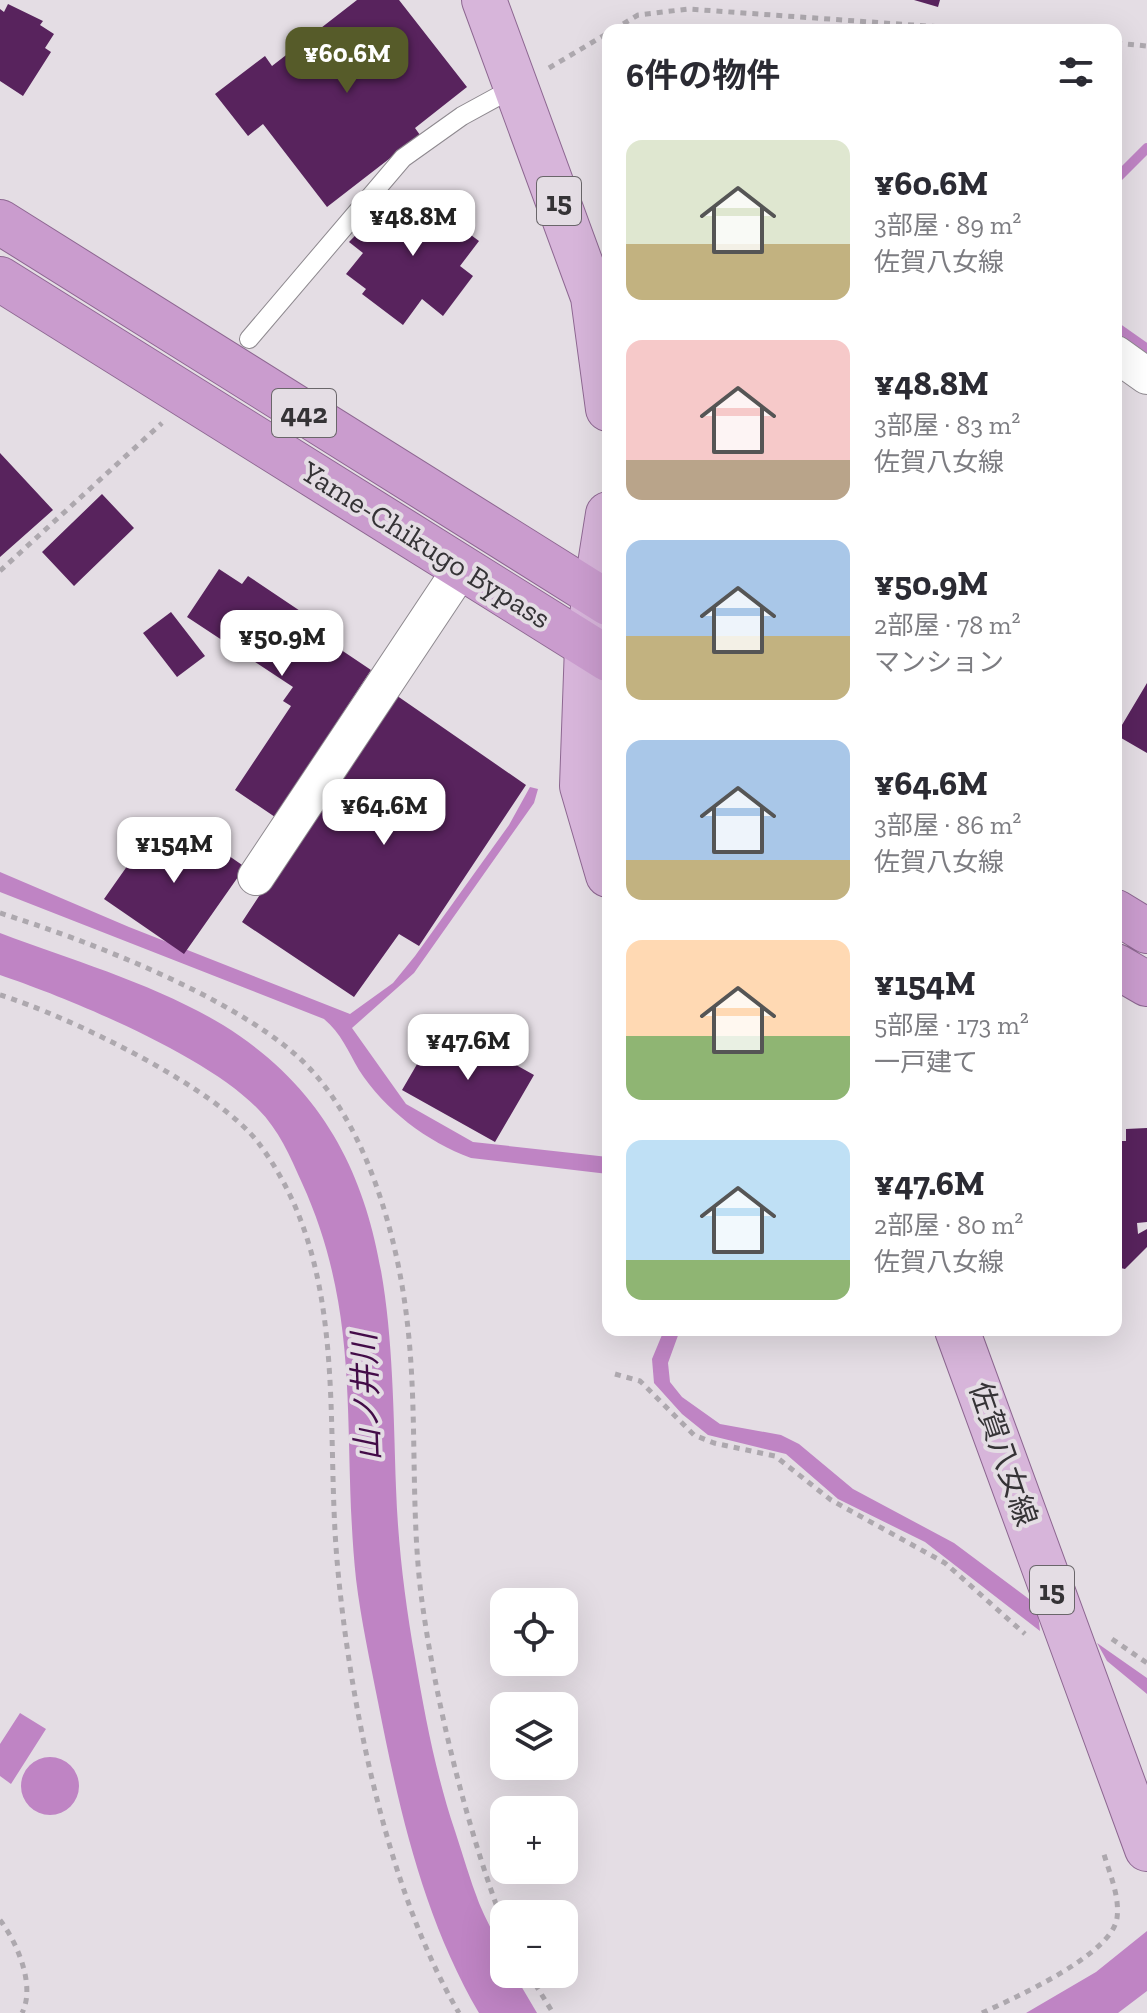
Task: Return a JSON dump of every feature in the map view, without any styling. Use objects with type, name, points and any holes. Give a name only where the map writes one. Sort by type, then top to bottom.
[{"type":"highway","name":"Yame-Chikugo Bypass","points":[[0,222],[601,599]]},
{"type":"highway","name":"Yame-Chikugo Bypass","points":[[0,279],[597,652]]},
{"type":"highway","points":[[1122,916],[1147,931]]},
{"type":"highway","points":[[1122,969],[1147,984]]},
{"type":"main road","name":"15","points":[[484,0],[593,297],[602,364]]},
{"type":"main road","points":[[601,599],[582,786],[602,854]]},
{"type":"main road","name":"佐賀八女線","points":[[959,1336],[1147,1849]]},
{"type":"street","points":[[1122,358],[1147,376]]},
{"type":"street","points":[[256,877],[463,566]]},
{"type":"lane","points":[[249,339],[403,158],[462,116],[517,86]]},
{"type":"path","points":[[623,24],[638,15],[688,9],[899,24]]},
{"type":"path","points":[[517,86],[602,37]]},
{"type":"path","points":[[1122,44],[1147,46]]},
{"type":"path","points":[[0,571],[169,417]]},
{"type":"path","points":[[0,913],[160,975],[237,1012],[297,1056],[330,1094],[364,1153],[388,1227],[407,1320],[421,1594],[445,1716],[481,1865],[494,1900]]},
{"type":"path","points":[[0,995],[76,1026],[165,1071],[238,1121],[258,1142],[284,1181],[309,1241],[329,1338],[337,1558],[348,1662],[373,1782],[411,1905],[459,2013]]},
{"type":"path","points":[[615,1374],[640,1381],[694,1435],[714,1443],[775,1456],[831,1500],[945,1563],[1032,1641]]},
{"type":"path","points":[[982,2013],[1022,1995],[1090,1954],[1110,1937],[1117,1920],[1116,1897],[1099,1837]]},
{"type":"path","points":[[0,1920],[21,1960],[28,1997],[22,2013]]},
{"type":"path","points":[[538,1988],[553,2013]]},
{"type":"water","points":[[530,787],[538,789],[534,803],[414,973],[352,1028],[406,1104],[473,1142],[602,1156],[602,1173],[471,1158],[455,1151],[408,1123],[381,1098],[359,1070],[340,1036],[324,1019],[0,892],[0,872],[129,927],[350,1014],[393,983],[509,825]]},
{"type":"water","name":"山ノ井川","points":[[0,933],[142,985],[197,1010],[223,1025],[280,1069],[322,1118],[352,1171],[372,1230],[384,1291],[391,1355],[400,1552],[411,1637],[432,1745],[448,1810],[490,1927],[490,1988],[522,1988],[537,2013],[479,2013],[443,1939],[415,1862],[386,1742],[358,1594],[352,1527],[347,1379],[334,1282],[322,1233],[288,1153],[258,1109],[206,1069],[99,1014],[0,975]]},
{"type":"water","points":[[662,1336],[678,1336],[668,1363],[670,1382],[682,1397],[720,1424],[781,1435],[799,1444],[853,1489],[954,1543],[1037,1605],[1040,1631],[925,1542],[838,1499],[786,1454],[708,1435],[682,1414],[654,1383],[652,1359]]},
{"type":"water","points":[[1097,1643],[1147,1678],[1147,1694],[1107,1661]]},
{"type":"water","points":[[20,1713],[46,1729],[11,1784],[0,1776],[0,1744]]},
{"type":"water","points":[[50,1757],[70,1766],[79,1786],[70,1806],[50,1815],[30,1806],[21,1786],[30,1766]]},
{"type":"water","points":[[1147,1931],[1147,1991],[1118,2013],[1026,2013],[1096,1972]]},
{"type":"building","points":[[357,0],[399,0],[467,87],[415,128],[420,135],[327,207],[263,124],[248,136],[215,94],[265,56],[272,66]]},
{"type":"building","points":[[914,0],[940,0],[938,7]]},
{"type":"building","points":[[8,4],[43,21],[40,25],[54,34],[45,48],[51,52],[23,96],[0,81],[0,9],[4,12]]},
{"type":"building","points":[[424,190],[445,206],[440,212],[479,241],[460,266],[473,276],[443,316],[422,299],[403,325],[362,294],[366,289],[346,274],[363,253],[349,242],[376,214],[389,224],[395,215],[391,212],[406,192],[416,199]]},
{"type":"building","points":[[0,453],[53,510],[0,557]]},
{"type":"building","points":[[102,494],[134,528],[74,586],[42,552]]},
{"type":"building","points":[[219,569],[242,584],[248,576],[321,625],[316,633],[371,670],[275,817],[235,790],[291,706],[283,701],[293,687],[187,617]]},
{"type":"building","points":[[171,612],[205,656],[177,677],[143,633]]},
{"type":"building","points":[[1147,683],[1147,753],[1122,738],[1122,725]]},
{"type":"building","points":[[393,693],[526,785],[419,946],[399,934],[354,997],[242,922]]},
{"type":"building","points":[[161,818],[202,846],[206,840],[245,867],[184,954],[104,899]]},
{"type":"building","points":[[441,1023],[534,1075],[495,1142],[402,1090]]},
{"type":"building","points":[[1147,1128],[1147,1222],[1137,1223],[1138,1234],[1147,1229],[1147,1247],[1125,1269],[1122,1268],[1122,1141],[1126,1141],[1126,1129]]},
{"type":"waterway","points":[[1122,173],[1147,148]]},
{"type":"waterway","points":[[1122,331],[1147,349]]}]
